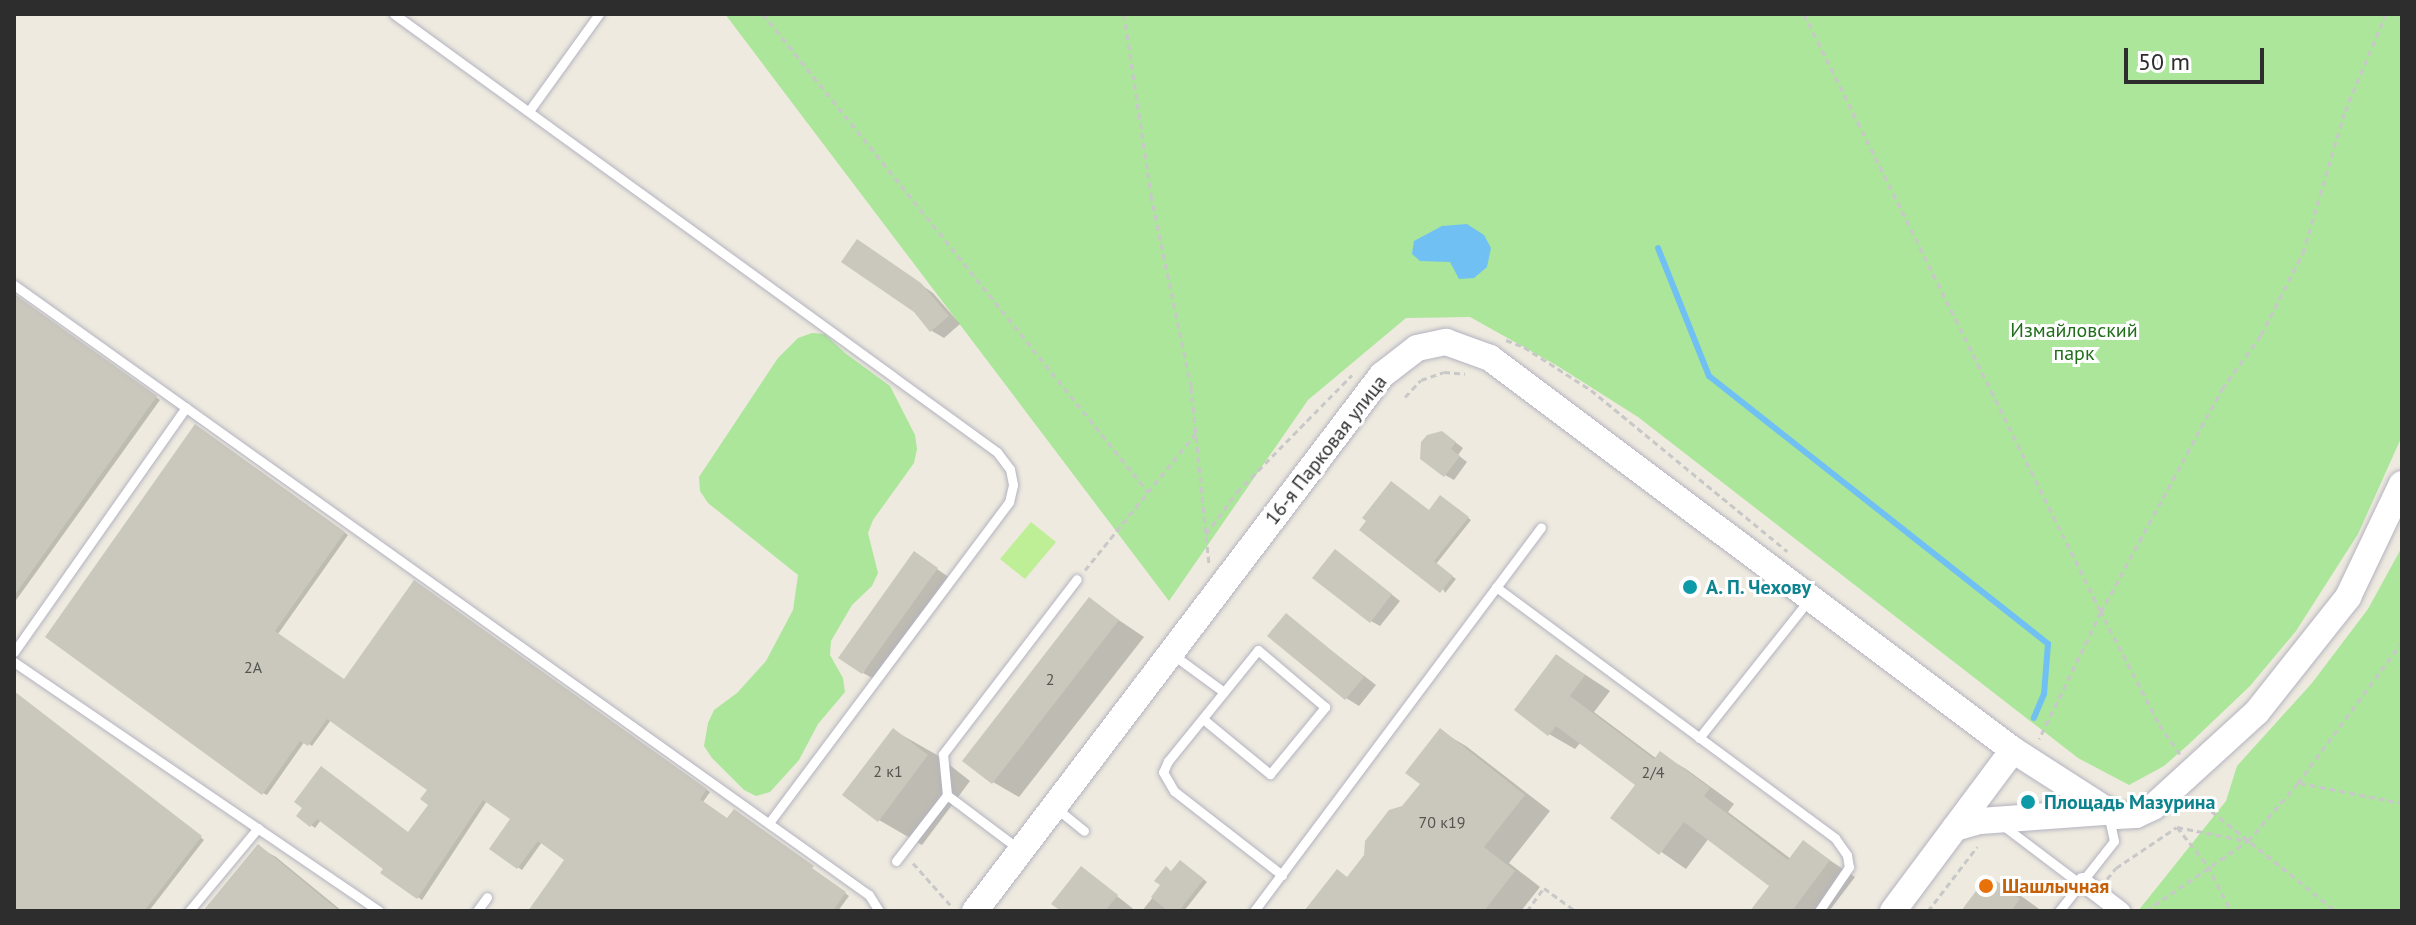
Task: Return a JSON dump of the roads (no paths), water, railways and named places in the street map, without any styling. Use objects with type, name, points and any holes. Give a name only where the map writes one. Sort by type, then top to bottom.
[{"type":"main road","name":"16-я Парковая улица","points":[[975,911],[1382,375],[1417,348],[1446,342],[1490,358],[2020,754],[2106,813]]},
{"type":"main road","points":[[1955,828],[1993,832],[2106,813],[2136,815],[2153,807],[2257,712],[2348,597],[2402,484]]},
{"type":"main road","points":[[1893,911],[1955,828],[2020,754]]},
{"type":"street","points":[[2090,887],[2121,911]]},
{"type":"lane","points":[[394,14],[997,452],[1010,469],[1013,485],[1009,502],[769,823]]},
{"type":"lane","points":[[529,111],[599,14]]},
{"type":"lane","points":[[14,285],[869,895],[879,911]]},
{"type":"lane","points":[[14,652],[186,407]]},
{"type":"lane","points":[[1254,911],[1541,527]]},
{"type":"lane","points":[[896,861],[947,795],[943,754],[1077,579]]},
{"type":"lane","points":[[1496,587],[1842,847],[1849,867],[1819,911]]},
{"type":"lane","points":[[1699,738],[1810,598]]},
{"type":"lane","points":[[1203,719],[1270,774],[1325,707],[1258,650],[1168,761],[1163,777],[1174,791],[1282,875]]},
{"type":"lane","points":[[1172,654],[1224,692]]},
{"type":"lane","points":[[14,662],[379,911]]},
{"type":"lane","points":[[947,795],[1021,851]]},
{"type":"lane","points":[[1055,808],[1084,831]]},
{"type":"lane","points":[[2059,911],[2090,887],[2114,841],[2106,813]]},
{"type":"lane","points":[[189,911],[258,828]]},
{"type":"lane","points":[[1993,832],[2090,887]]},
{"type":"lane","points":[[477,911],[487,897]]},
{"type":"water","points":[[1467,224],[1484,235],[1491,248],[1487,267],[1474,278],[1459,279],[1450,262],[1420,261],[1412,254],[1414,241],[1442,226]]},
{"type":"waterway","points":[[1658,248],[1709,376],[2048,644],[2044,694],[2034,718]]},
{"type":"place","name":"А. П. Чехову","points":[[1690,587]]},
{"type":"place","name":"Площадь Мазурина","points":[[2028,802]]},
{"type":"place","name":"Шашлычная","points":[[1986,886]]},
{"type":"park label","name":"Измайловский парк","points":[[2074,342]]}]
